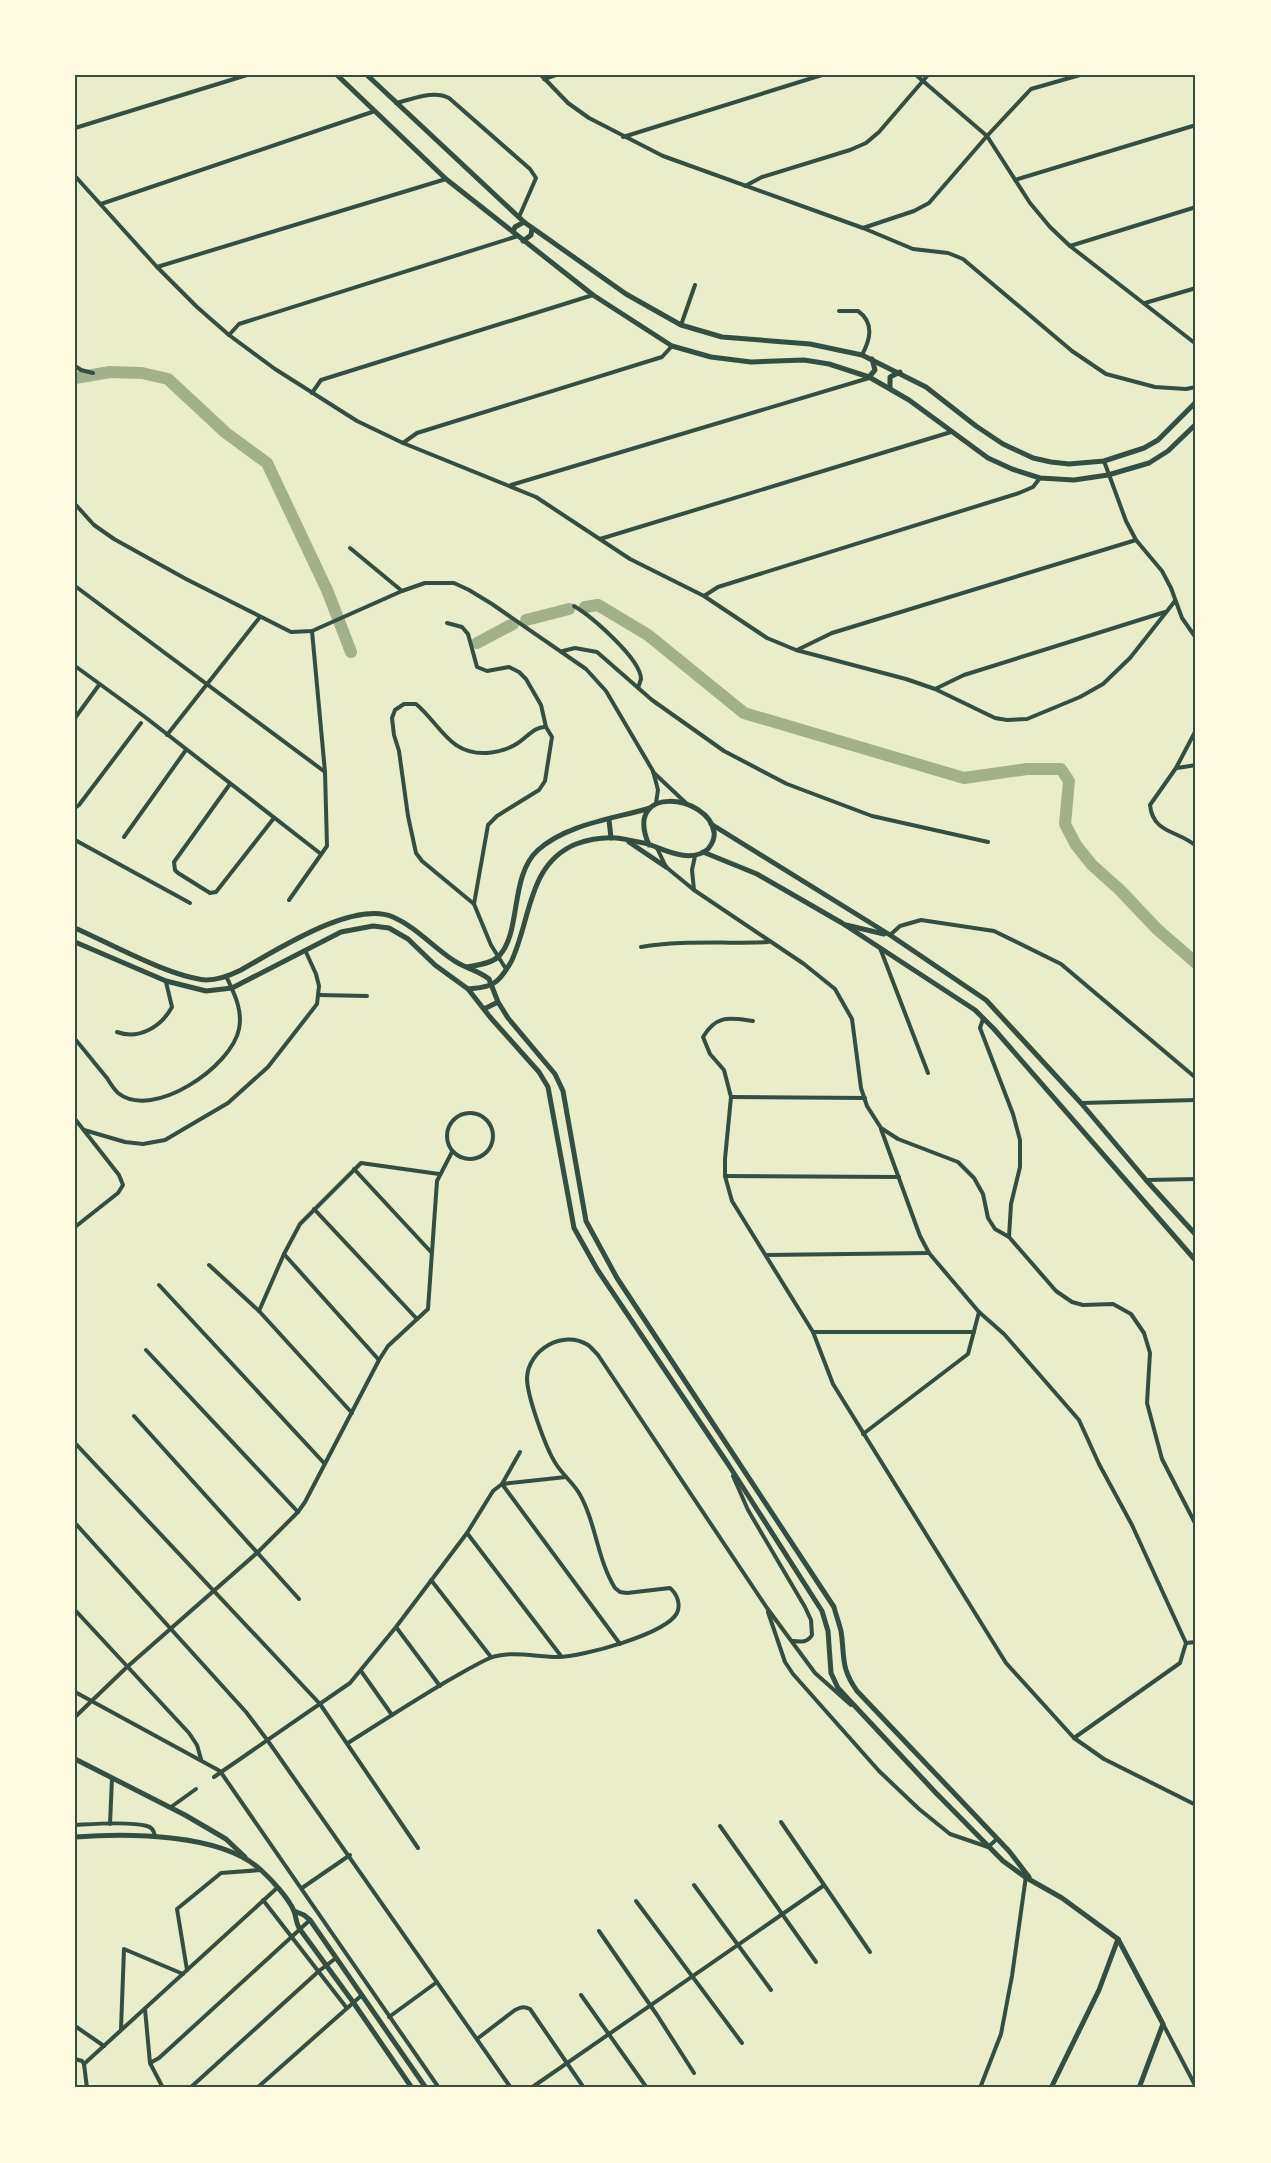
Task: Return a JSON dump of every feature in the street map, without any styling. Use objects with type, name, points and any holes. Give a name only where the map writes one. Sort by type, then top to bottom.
[{"type":"main road","points":[[337,75],[446,179],[593,295],[672,346],[711,357],[751,362],[804,360],[869,377],[891,388],[988,458],[1040,478],[1074,480],[1108,475],[1149,463],[1168,452],[1196,424]]},
{"type":"main road","points":[[367,75],[524,222],[626,294],[681,325],[722,337],[810,344],[862,355],[927,387],[991,437],[1017,451],[1051,462],[1069,464],[1104,461],[1128,454],[1158,440],[1196,402]]},
{"type":"main road","points":[[515,234],[515,227],[524,222]]},
{"type":"main road","points":[[523,241],[531,235],[532,228]]},
{"type":"main road","points":[[869,377],[875,370],[872,359]]},
{"type":"main road","points":[[891,388],[890,377],[900,372]]},
{"type":"main road","points":[[465,967],[484,964],[497,958],[507,944],[524,868],[536,852],[551,840],[567,832],[669,800],[689,806],[711,824],[890,935],[986,1000],[1081,1103],[1196,1235]]},
{"type":"main road","points":[[649,845],[644,818],[654,805]]},
{"type":"main road","points":[[609,820],[611,838]]},
{"type":"main road","points":[[468,989],[492,985],[507,970],[517,949],[534,887],[545,867],[556,855],[576,844],[597,837],[649,845],[672,853],[695,854],[703,852],[714,839],[711,824]]},
{"type":"main road","points":[[625,840],[666,867]]},
{"type":"main road","points":[[703,852],[757,874],[842,923],[975,1010],[1196,1261]]},
{"type":"main road","points":[[75,928],[158,965],[206,980],[226,976],[337,920],[374,913],[392,916],[408,925],[448,957],[484,975],[492,985],[498,1002],[508,1018],[555,1074],[563,1091],[586,1221],[595,1240],[617,1278],[834,1607],[841,1631],[842,1659],[849,1681],[997,1839],[1027,1876]]},
{"type":"main road","points":[[842,923],[890,935]]},
{"type":"main road","points":[[75,942],[166,981],[206,991],[232,988],[349,930],[373,926],[389,928],[408,939],[435,965],[468,989],[539,1072],[548,1087],[574,1228],[597,1269],[728,1464],[822,1611],[828,1631],[831,1673],[838,1688],[988,1847],[1118,1939],[1163,2024],[1139,2088]]},
{"type":"main road","points":[[98,951],[102,939]]},
{"type":"main road","points":[[484,1009],[498,1002]]},
{"type":"main road","points":[[75,1759],[225,1839],[262,1870],[294,1911],[299,1928],[412,2088]]},
{"type":"main road","points":[[936,1793],[945,1784]]},
{"type":"main road","points":[[75,1837],[111,1834],[183,1839],[246,1858]]},
{"type":"main road","points":[[294,1911],[310,1920],[426,2088]]},
{"type":"main road","points":[[1051,2088],[1099,1990],[1118,1939]]},
{"type":"street","points":[[75,128],[247,75]]},
{"type":"street","points":[[542,77],[556,75]]},
{"type":"street","points":[[623,137],[822,75]]},
{"type":"street","points":[[916,75],[987,136],[1043,219],[1070,246],[1196,344]]},
{"type":"street","points":[[745,186],[762,177],[866,143],[879,132],[928,75]]},
{"type":"street","points":[[863,228],[914,211],[929,203],[1030,89],[1080,75]]},
{"type":"street","points":[[542,77],[568,104],[589,118],[663,156],[863,228],[913,249],[948,253],[963,259],[1072,351],[1106,374],[1155,387],[1186,389],[1196,387]]},
{"type":"street","points":[[396,103],[441,94],[449,98],[530,169],[536,178],[519,217]]},
{"type":"street","points":[[101,204],[375,111]]},
{"type":"street","points":[[1015,180],[1196,125]]},
{"type":"street","points":[[75,176],[197,308],[230,335],[312,393],[357,421],[403,443],[510,485],[536,498],[630,559],[704,596],[767,638],[796,650],[906,679],[935,689],[995,718],[1027,719],[1080,697],[1103,684],[1130,658],[1175,601]]},
{"type":"street","points":[[157,267],[446,179]]},
{"type":"street","points":[[1070,246],[1196,207]]},
{"type":"street","points":[[230,335],[239,324],[515,234]]},
{"type":"street","points":[[681,325],[695,285]]},
{"type":"street","points":[[1144,303],[1196,288]]},
{"type":"street","points":[[312,393],[321,380],[593,295]]},
{"type":"street","points":[[839,311],[858,311],[868,323],[870,337],[862,355]]},
{"type":"street","points":[[403,443],[417,433],[662,357],[672,346]]},
{"type":"street","points":[[75,366],[93,374]]},
{"type":"street","points":[[510,485],[869,377]]},
{"type":"street","points":[[600,539],[952,432]]},
{"type":"street","points":[[1104,461],[1126,521],[1136,540],[1162,571],[1182,618],[1196,638]]},
{"type":"street","points":[[704,596],[718,587],[1019,493],[1033,487],[1040,478]]},
{"type":"street","points":[[75,504],[94,525],[114,539],[186,579],[291,632],[312,631],[425,583],[454,584],[492,604],[586,669],[606,691],[653,771],[689,806]]},
{"type":"street","points":[[796,650],[832,633],[1136,540]]},
{"type":"street","points":[[350,548],[402,591]]},
{"type":"street","points":[[75,586],[325,771]]},
{"type":"street","points":[[574,606],[586,614],[634,661],[641,677],[638,688]]},
{"type":"street","points":[[935,689],[964,675],[1166,612]]},
{"type":"street","points":[[167,735],[260,617]]},
{"type":"street","points":[[447,623],[462,627],[468,634],[477,667],[487,671],[509,666],[526,679],[541,705],[552,744],[545,781],[539,790],[497,816],[488,825],[474,904]]},
{"type":"street","points":[[289,900],[327,846],[328,837],[325,771],[312,631]]},
{"type":"street","points":[[562,651],[575,648],[597,652],[652,700],[724,751],[788,784],[872,816],[988,842]]},
{"type":"street","points":[[75,666],[321,854]]},
{"type":"street","points":[[75,718],[99,685]]},
{"type":"street","points":[[507,970],[497,958],[474,904],[422,861],[416,853],[392,718],[395,710],[404,704],[416,704],[448,739],[462,749],[475,753],[507,749],[542,726],[546,727]]},
{"type":"street","points":[[75,808],[141,723]]},
{"type":"street","points":[[1196,730],[1176,768],[1150,806],[1151,816],[1157,825],[1193,841],[1196,846]]},
{"type":"street","points":[[124,837],[186,750]]},
{"type":"street","points":[[1176,768],[1196,765]]},
{"type":"street","points":[[653,771],[658,790],[654,805]]},
{"type":"street","points":[[230,784],[174,862],[178,873],[210,893],[216,892],[274,818]]},
{"type":"street","points":[[75,840],[190,903]]},
{"type":"street","points":[[657,848],[666,867],[694,890],[768,942],[804,964],[835,989],[852,1019],[864,1098],[881,1128],[920,1236],[929,1253],[979,1312],[1004,1334],[1079,1420],[1099,1464],[1132,1525],[1186,1643],[1180,1663],[1074,1738]]},
{"type":"street","points":[[694,890],[692,870],[695,854]]},
{"type":"street","points":[[890,935],[900,926],[921,920],[994,931],[1061,964],[1196,1078]]},
{"type":"street","points":[[641,946],[668,943],[768,942]]},
{"type":"street","points":[[880,947],[927,1073]]},
{"type":"street","points":[[84,1130],[125,1142],[143,1144],[165,1140],[228,1103],[268,1067],[317,1004],[319,995],[316,974],[305,950]]},
{"type":"street","points":[[75,1039],[119,1093],[136,1100],[152,1100],[168,1096],[188,1086],[211,1069],[234,1043],[239,1030],[240,1015],[238,1002],[226,976]]},
{"type":"street","points":[[117,1032],[129,1037],[155,1026],[166,1017],[172,1007],[166,981]]},
{"type":"street","points":[[319,995],[368,996]]},
{"type":"street","points":[[753,1022],[728,1018],[711,1024],[703,1037],[710,1054],[724,1070],[731,1097],[725,1176],[732,1201],[813,1332],[833,1384],[1006,1663],[1074,1738],[1104,1759],[1196,1805]]},
{"type":"street","points":[[983,1018],[980,1028],[1013,1114],[1020,1140],[1020,1167],[1011,1204],[1009,1237]]},
{"type":"street","points":[[731,1097],[864,1098]]},
{"type":"street","points":[[1081,1103],[1196,1100]]},
{"type":"street","points":[[471,1112],[484,1116],[492,1127],[494,1140],[488,1152],[477,1160],[470,1160],[463,1159],[452,1152],[446,1139],[449,1126],[458,1116],[471,1112]]},
{"type":"street","points":[[75,1119],[122,1180],[123,1185],[118,1193],[75,1227]]},
{"type":"street","points":[[881,1128],[898,1139],[958,1162],[974,1178],[983,1194],[988,1218],[995,1229],[1009,1237],[1056,1291],[1072,1302],[1083,1305],[1113,1304],[1131,1314],[1144,1333],[1150,1353],[1147,1403],[1162,1459],[1196,1525]]},
{"type":"street","points":[[75,1718],[128,1667],[258,1552],[305,1502],[379,1360],[388,1346],[428,1309],[439,1174],[452,1152]]},
{"type":"street","points":[[259,1311],[300,1224],[354,1169],[361,1164],[439,1174]]},
{"type":"street","points":[[354,1169],[431,1253]]},
{"type":"street","points":[[725,1176],[899,1177]]},
{"type":"street","points":[[1146,1180],[1196,1179]]},
{"type":"street","points":[[314,1209],[417,1319]]},
{"type":"street","points":[[765,1255],[929,1253]]},
{"type":"street","points":[[284,1254],[379,1360]]},
{"type":"street","points":[[209,1265],[259,1311],[352,1413]]},
{"type":"street","points":[[159,1285],[324,1463]]},
{"type":"street","points":[[863,1434],[968,1354],[979,1312]]},
{"type":"street","points":[[813,1332],[974,1332]]},
{"type":"street","points":[[348,1743],[491,1657],[508,1655],[561,1657],[582,1654],[620,1644],[671,1620],[677,1613],[675,1593],[670,1588],[627,1593],[615,1588],[579,1493],[557,1466],[549,1451],[528,1389],[527,1377],[529,1364],[536,1355],[545,1347],[565,1340],[575,1340],[588,1345],[598,1355],[791,1641],[815,1673],[860,1712]]},
{"type":"street","points":[[146,1350],[298,1512]]},
{"type":"street","points":[[134,1416],[299,1599]]},
{"type":"street","points":[[75,1443],[320,1704],[418,1848]]},
{"type":"street","points":[[214,1777],[350,1683],[396,1627],[466,1533],[493,1491],[502,1484],[520,1452]]},
{"type":"street","points":[[728,1464],[748,1510],[811,1620],[812,1635],[809,1639],[799,1642],[791,1641]]},
{"type":"street","points":[[502,1484],[567,1477]]},
{"type":"street","points":[[502,1484],[620,1644]]},
{"type":"street","points":[[75,1523],[246,1712],[350,1855],[511,2088]]},
{"type":"street","points":[[466,1533],[561,1657]]},
{"type":"street","points":[[431,1580],[491,1657]]},
{"type":"street","points":[[767,1608],[785,1662],[793,1674],[879,1771],[919,1809],[950,1834],[988,1847],[997,1839]]},
{"type":"street","points":[[75,1610],[189,1733],[197,1745],[201,1759]]},
{"type":"street","points":[[396,1627],[440,1686]]},
{"type":"street","points":[[1186,1643],[1196,1642]]},
{"type":"street","points":[[361,1671],[392,1716]]},
{"type":"street","points":[[75,1692],[220,1771],[439,2088]]},
{"type":"street","points":[[110,1824],[112,1778]]},
{"type":"street","points":[[170,1808],[196,1790]]},
{"type":"street","points":[[781,1822],[870,1952]]},
{"type":"street","points":[[75,1825],[148,1826],[153,1830],[155,1836]]},
{"type":"street","points":[[720,1826],[816,1962]]},
{"type":"street","points":[[302,1888],[350,1855]]},
{"type":"street","points":[[187,1970],[177,1909],[221,1872],[262,1870]]},
{"type":"street","points":[[980,2088],[1000,2034],[1012,1976],[1027,1876]]},
{"type":"street","points":[[694,1885],[771,1990]]},
{"type":"street","points":[[531,2088],[823,1886]]},
{"type":"street","points":[[84,2064],[278,1888]]},
{"type":"street","points":[[263,1900],[346,2007]]},
{"type":"street","points":[[636,1901],[742,2043]]},
{"type":"street","points":[[150,2063],[159,2058],[310,1920]]},
{"type":"street","points":[[599,1931],[694,2073]]},
{"type":"street","points":[[121,2030],[124,1949],[183,1974]]},
{"type":"street","points":[[190,2088],[318,1971],[337,1958]]},
{"type":"street","points":[[389,2017],[437,1982]]},
{"type":"street","points":[[257,2088],[362,1995]]},
{"type":"street","points":[[581,1995],[647,2088]]},
{"type":"street","points":[[477,2039],[520,2007],[530,2009],[584,2088]]},
{"type":"street","points":[[145,2008],[150,2063],[163,2088]]},
{"type":"street","points":[[1163,2024],[1196,2088]]},
{"type":"street","points":[[75,2026],[104,2046]]},
{"type":"street","points":[[75,2060],[82,2061],[84,2064],[87,2087],[95,2088]]},
{"type":"waterway","points":[[75,378],[110,372],[142,373],[168,379],[226,433],[267,463],[327,590],[351,652]]},
{"type":"waterway","points":[[585,607],[598,605],[648,635],[744,713],[964,778],[1027,769],[1061,769],[1069,781],[1065,824],[1076,845],[1092,865],[1120,890],[1157,929],[1196,963]]},
{"type":"waterway","points":[[526,620],[569,609]]},
{"type":"waterway","points":[[477,643],[513,624]]}]
